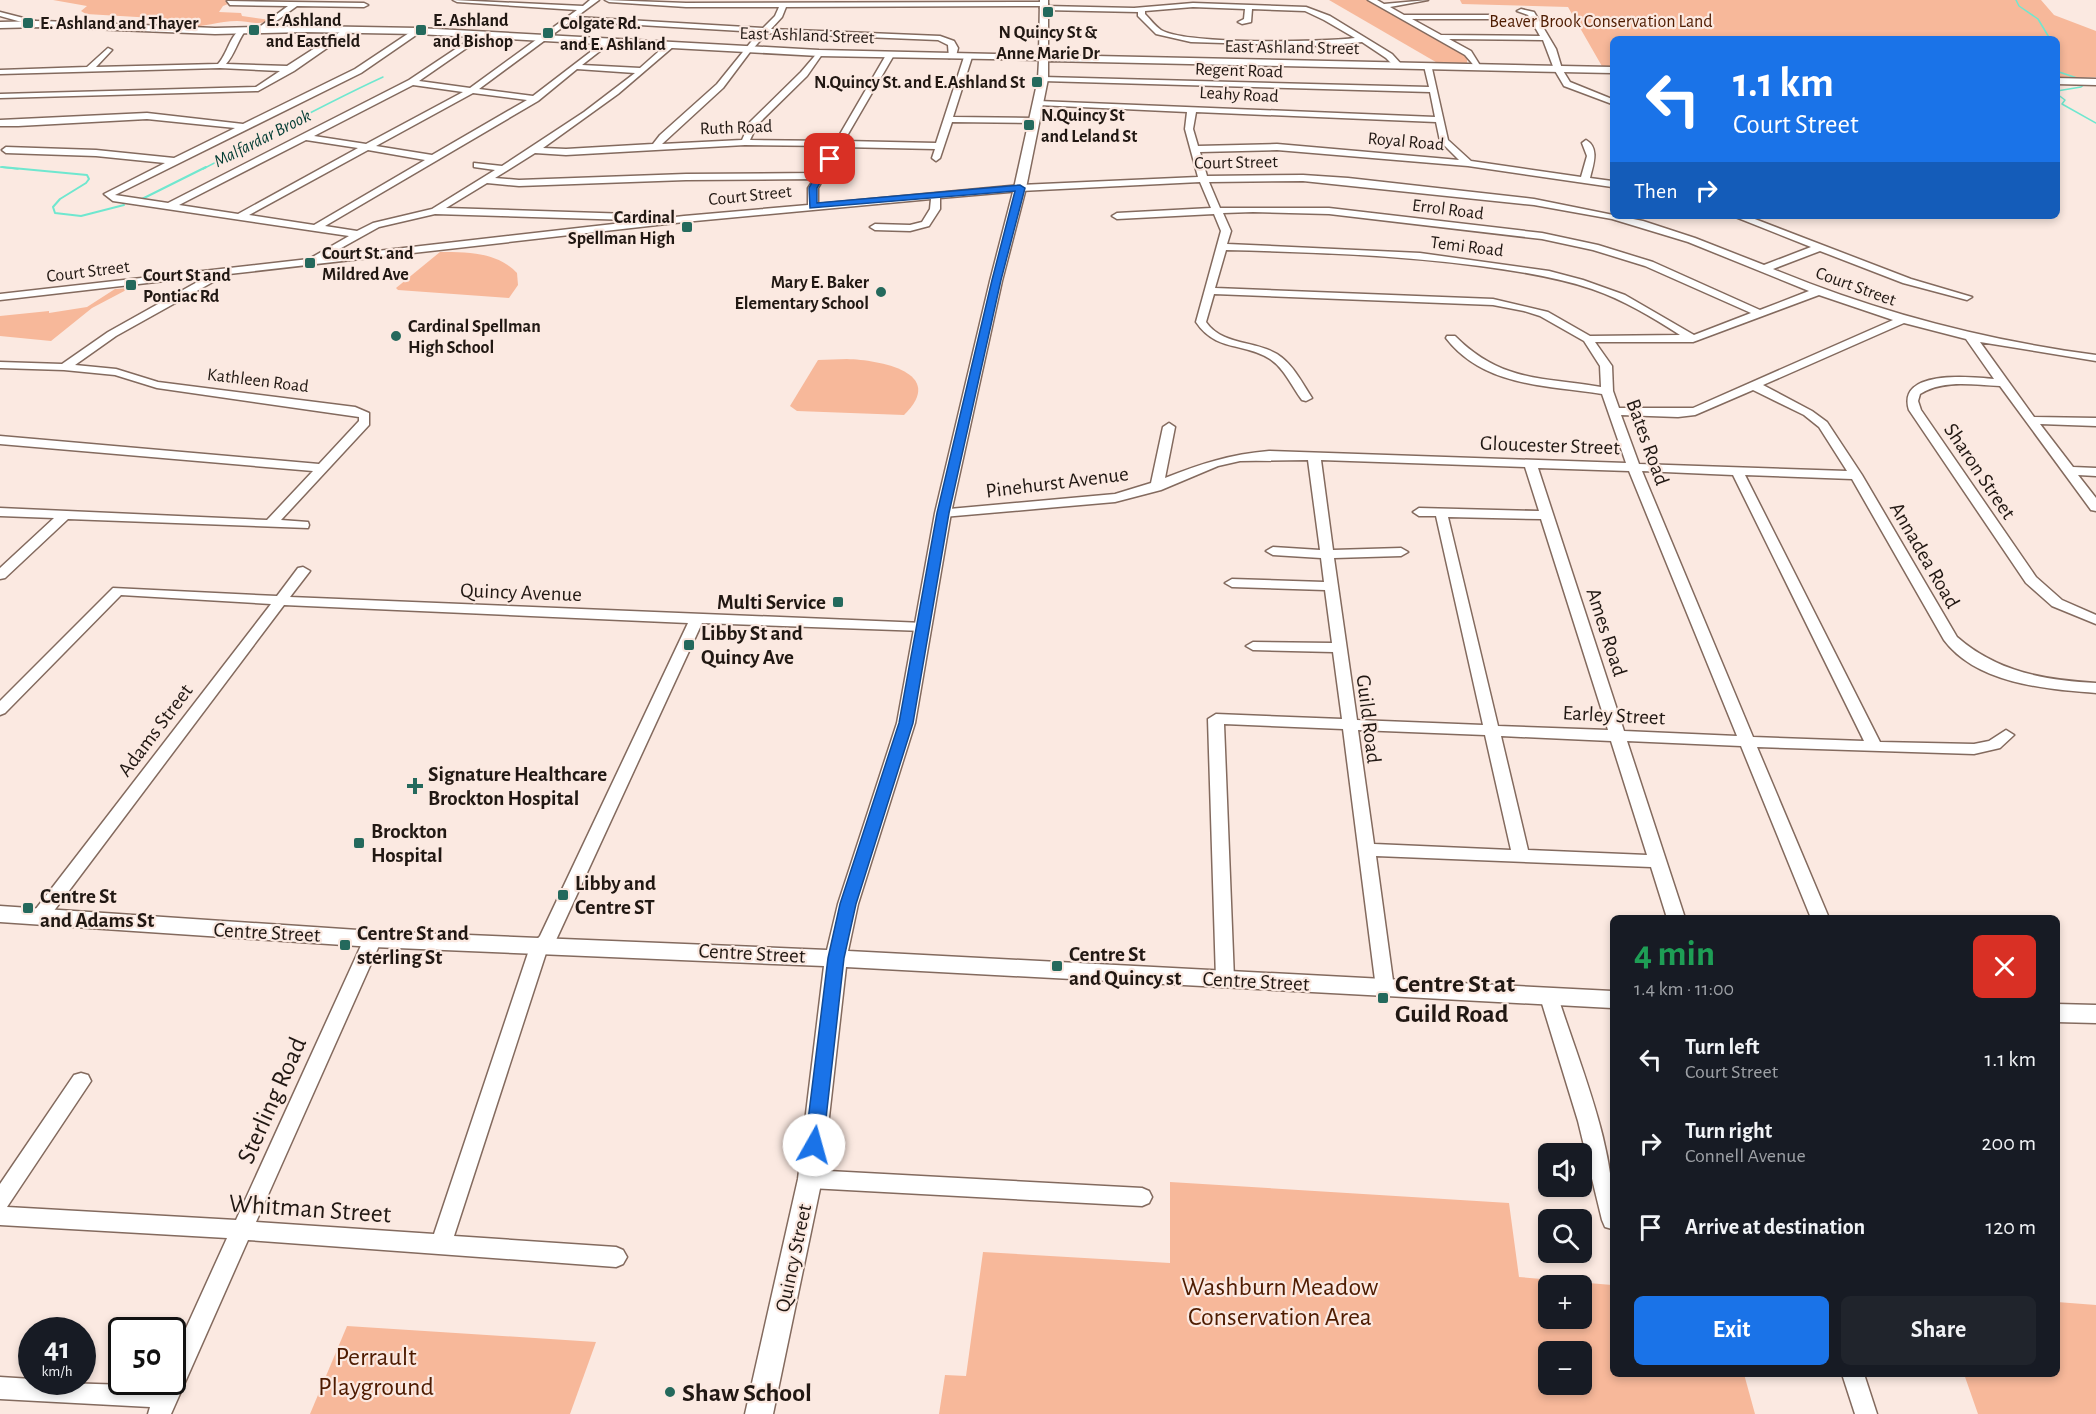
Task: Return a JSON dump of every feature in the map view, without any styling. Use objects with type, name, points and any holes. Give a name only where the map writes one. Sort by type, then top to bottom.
[{"type":"main road","name":"Quincy Street","points":[[759,1414],[810,1179],[836,958],[848,904],[906,723],[943,513],[1038,103],[1045,58],[1044,4]]},
{"type":"main road","name":"East Ashland Street","points":[[0,25],[36,24],[241,31],[418,31],[819,53],[1610,70]]},
{"type":"main road","points":[[2060,81],[2086,81]]},
{"type":"main road","name":"Centre Street","points":[[0,914],[373,939],[539,947],[673,949],[1610,1000]]},
{"type":"main road","points":[[2060,1013],[2096,1014]]},
{"type":"street","points":[[457,0],[527,2],[585,8]]},
{"type":"street","points":[[242,216],[474,89],[595,0]]},
{"type":"street","points":[[609,0],[686,5],[1044,4],[1142,9],[1179,5],[1306,9],[1363,40],[1389,56],[1398,65]]},
{"type":"street","points":[[1372,0],[1468,53],[1477,67]]},
{"type":"street","points":[[1383,6],[1424,0]]},
{"type":"street","points":[[261,30],[298,2]]},
{"type":"street","points":[[230,3],[367,3]]},
{"type":"street","points":[[356,12],[367,3]]},
{"type":"street","points":[[656,147],[663,137],[720,86],[747,50],[778,17],[783,5]]},
{"type":"street","points":[[1242,22],[1248,20],[1249,6]]},
{"type":"street","points":[[1142,9],[1141,14],[1145,20],[1159,32],[1180,39],[1322,44],[1363,40]]},
{"type":"street","points":[[1521,11],[1531,14],[1552,49],[1558,69],[1567,84],[1610,101]]},
{"type":"street","points":[[0,14],[36,24]]},
{"type":"street","points":[[1402,17],[1490,17]]},
{"type":"street","points":[[334,30],[348,18]]},
{"type":"street","points":[[570,19],[766,31],[932,37],[951,43],[954,48],[952,56]]},
{"type":"street","points":[[0,96],[258,89],[349,30]]},
{"type":"street","points":[[220,66],[231,54],[233,43],[241,31]]},
{"type":"street","points":[[356,234],[113,198],[109,194],[358,71],[418,31]]},
{"type":"street","points":[[170,206],[412,82],[481,34]]},
{"type":"street","points":[[1439,37],[1545,38]]},
{"type":"street","points":[[315,228],[535,99],[606,42]]},
{"type":"street","points":[[435,211],[534,150],[585,113],[604,103],[670,46]]},
{"type":"street","points":[[89,70],[108,50]]},
{"type":"street","points":[[745,142],[753,124],[804,74],[819,53]]},
{"type":"street","points":[[813,206],[813,188],[819,176],[890,55]]},
{"type":"street","points":[[936,159],[968,57]]},
{"type":"street","points":[[0,72],[220,66],[291,69]]},
{"type":"street","points":[[1428,66],[1444,141],[1468,164]]},
{"type":"street","points":[[576,67],[643,71]]},
{"type":"street","name":"Regent Road","points":[[1042,79],[1434,90]]},
{"type":"street","points":[[412,82],[535,99]]},
{"type":"street","points":[[1585,93],[1610,93]]},
{"type":"street","name":"Leahy Road","points":[[1038,103],[1439,120]]},
{"type":"street","points":[[1192,108],[1189,129],[1203,179],[1226,231],[1201,322],[1205,331],[1217,339],[1274,357],[1306,398]]},
{"type":"street","points":[[0,123],[46,123],[144,116],[181,118],[243,127]]},
{"type":"street","points":[[949,119],[1034,121]]},
{"type":"street","points":[[305,137],[432,158]]},
{"type":"street","name":"Ruth Road","points":[[534,150],[566,152],[745,142],[940,146]]},
{"type":"street","points":[[1585,178],[1591,156],[1586,143]]},
{"type":"street","name":"Royal Road","points":[[1195,149],[1277,147],[1468,164],[1585,178],[1610,184]]},
{"type":"street","points":[[6,150],[96,153],[175,161]]},
{"type":"street","points":[[477,165],[503,169]]},
{"type":"street","points":[[486,180],[519,183],[698,176],[819,176]]},
{"type":"street","name":"Court Street","points":[[0,297],[662,221],[1020,188],[1262,177],[1348,181],[1534,202],[1610,215]]},
{"type":"street","points":[[874,227],[910,228],[926,224],[935,209],[936,195]]},
{"type":"street","name":"Errol Road","points":[[1118,216],[1218,210],[1329,211],[1542,236],[1595,247],[1649,264],[1761,314]]},
{"type":"street","points":[[309,262],[356,234],[391,219],[435,211],[652,218],[662,221]]},
{"type":"street","name":"Court Street","points":[[1624,219],[1673,232],[1819,291],[1902,320],[1971,338],[2096,358]]},
{"type":"street","points":[[1746,219],[1907,281],[1967,297]]},
{"type":"street","name":"Temi Road","points":[[1223,247],[1358,250],[1532,270],[1610,292],[1658,315],[1693,339]]},
{"type":"street","points":[[1765,268],[1821,247]]},
{"type":"street","points":[[64,367],[112,334],[223,272]]},
{"type":"street","name":"Bates Road","points":[[1210,291],[1493,302],[1544,314],[1588,339],[1606,366],[1607,391],[1634,468],[1819,915]]},
{"type":"street","points":[[1588,339],[1620,337],[1693,339],[1819,291]]},
{"type":"street","points":[[1613,411],[1678,413],[1695,411],[1902,320]]},
{"type":"street","points":[[1451,338],[1474,362],[1505,375],[1548,384],[1607,391]]},
{"type":"street","points":[[1971,338],[2096,507]]},
{"type":"street","name":"Kathleen Road","points":[[0,365],[64,367],[116,372],[158,385],[355,411],[365,415],[365,422],[270,524]]},
{"type":"street","name":"Sharon Street","points":[[2003,383],[1955,381],[1929,384],[1915,392],[1912,401],[1915,410],[2031,580],[2057,603],[2096,620]]},
{"type":"street","name":"Annadea Road","points":[[1755,386],[1808,413],[1822,425],[1856,476],[1951,640],[1974,658],[2000,671],[2025,678],[2096,688]]},
{"type":"street","points":[[2030,420],[2096,422]]},
{"type":"street","points":[[1157,487],[1169,427]]},
{"type":"street","points":[[0,440],[323,468]]},
{"type":"street","name":"Pinehurst Avenue","points":[[943,513],[1105,499],[1157,487],[1227,460],[1269,455],[1314,456]]},
{"type":"street","name":"Gloucester Street","points":[[1314,456],[1856,476]]},
{"type":"street","name":"Guild Road","points":[[1314,456],[1385,988]]},
{"type":"street","name":"Ames Road","points":[[1530,463],[1675,915]]},
{"type":"street","points":[[1737,471],[1875,747]]},
{"type":"street","points":[[2068,471],[2096,472]]},
{"type":"street","points":[[0,512],[303,525]]},
{"type":"street","points":[[1419,512],[1547,515]]},
{"type":"street","points":[[1441,512],[1521,856]]},
{"type":"street","points":[[0,575],[65,515]]},
{"type":"street","points":[[1273,551],[1326,554],[1401,552]]},
{"type":"street","name":"Adams Street","points":[[41,915],[303,571]]},
{"type":"street","points":[[1232,584],[1330,586]]},
{"type":"street","name":"Quincy Avenue","points":[[0,710],[118,591],[280,602],[924,627]]},
{"type":"street","points":[[441,1245],[539,947],[547,940],[698,619]]},
{"type":"street","points":[[1253,646],[1339,648]]},
{"type":"street","name":"Earley Street","points":[[1225,979],[1216,719],[1952,750],[1986,749],[1999,744],[2006,735]]},
{"type":"street","points":[[1366,850],[1657,861]]},
{"type":"street","name":"Sterling Road","points":[[163,1405],[373,939]]},
{"type":"street","points":[[1549,997],[1588,1121],[1610,1212]]},
{"type":"street","points":[[0,1201],[81,1081]]},
{"type":"street","points":[[810,1179],[1142,1197]]},
{"type":"street","name":"Whitman Street","points":[[0,1216],[242,1230],[616,1257]]},
{"type":"street","points":[[1854,1377],[1866,1414]]},
{"type":"street","points":[[0,1388],[163,1405]]},
{"type":"green space","points":[[53,0],[238,0],[223,6],[219,12],[241,13],[242,16],[270,20],[262,23],[230,21],[179,27],[183,22],[171,19],[86,14],[81,11],[87,6]]},
{"type":"green space","points":[[1329,0],[1367,0],[1467,55],[1467,64],[1441,65]]},
{"type":"green space","name":"Beaver Brook Conservation Land","points":[[1460,0],[2041,0],[2054,15],[2096,31],[2096,77],[2060,79],[2060,36],[1610,36],[1610,69],[1603,68],[1568,7],[1462,4]]},
{"type":"green space","points":[[440,252],[471,253],[491,257],[517,273],[518,285],[509,298],[398,290],[396,288]]},
{"type":"green space","points":[[130,288],[92,308],[51,341],[0,336],[0,316],[49,311],[49,313],[87,307],[115,289]]},
{"type":"green space","points":[[847,359],[891,366],[904,371],[914,379],[918,388],[915,400],[904,415],[797,411],[790,406],[818,360]]},
{"type":"green space","name":"Washburn Meadow Conservation Area","points":[[1170,1182],[1509,1203],[1519,1277],[1538,1279],[1538,1329],[1592,1329],[1592,1283],[1610,1285],[1610,1377],[1745,1377],[1755,1414],[939,1414],[945,1375],[966,1376],[983,1252],[1170,1263]]},
{"type":"green space","points":[[2060,1302],[2096,1305],[2096,1414],[1978,1414],[1965,1377],[2060,1377]]},
{"type":"green space","name":"Perrault Playground","points":[[347,1326],[596,1342],[570,1414],[310,1414]]},
{"type":"waterway","points":[[2016,0],[2019,6],[2038,19],[2048,36]]},
{"type":"waterway","points":[[2060,72],[2080,79]]},
{"type":"waterway","name":"Malfardar Brook","points":[[203,169],[383,77]]},
{"type":"waterway","points":[[2060,90],[2081,87],[2085,84]]},
{"type":"waterway","points":[[2060,96],[2065,100],[2062,104],[2096,123]]},
{"type":"waterway","name":"Malfardar Brook","points":[[0,167],[18,169]]},
{"type":"waterway","name":"Malfardar Brook","points":[[2,167],[87,175],[89,179],[86,183],[60,199],[53,207],[55,213],[81,216],[124,205]]},
{"type":"waterway","name":"Malfardar Brook","points":[[140,200],[206,167]]},
{"type":"place","name":"N Quincy St & Anne Marie Dr","points":[[1048,12]]},
{"type":"place","name":"E. Ashland and Thayer","points":[[28,23]]},
{"type":"place","name":"E. Ashland and Eastfield","points":[[254,30]]},
{"type":"place","name":"E. Ashland and Bishop","points":[[421,30]]},
{"type":"place","name":"Colgate Rd. and E. Ashland","points":[[548,33]]},
{"type":"place","name":"N.Quincy St. and E.Ashland St","points":[[1037,82]]},
{"type":"place","name":"N.Quincy St and Leland St","points":[[1029,125]]},
{"type":"place","name":"Cardinal Spellman High","points":[[687,227]]},
{"type":"place","name":"Court St. and Mildred Ave","points":[[310,263]]},
{"type":"place","name":"Court St and Pontiac Rd","points":[[131,285]]},
{"type":"place","name":"Mary E. Baker Elementary School","points":[[881,292]]},
{"type":"place","name":"Cardinal Spellman High School","points":[[396,336]]},
{"type":"place","name":"Multi Service","points":[[838,602]]},
{"type":"place","name":"Libby St and Quincy Ave","points":[[689,645]]},
{"type":"place","name":"Signature Healthcare Brockton Hospital","points":[[415,786]]},
{"type":"place","name":"Brockton Hospital","points":[[359,843]]},
{"type":"place","name":"Libby and Centre ST","points":[[563,895]]},
{"type":"place","name":"Centre St and Adams St","points":[[28,908]]},
{"type":"place","name":"Centre St and sterling St","points":[[345,945]]},
{"type":"place","name":"Centre St and Quincy st","points":[[1057,966]]},
{"type":"place","name":"Centre St at Guild Road","points":[[1383,998]]},
{"type":"place","name":"Shaw School","points":[[670,1392]]},
{"type":"route","points":[[814,1145],[836,958],[848,904],[906,723],[943,513],[996,280],[1002,265],[1020,188],[813,206],[813,188],[830,159]]}]
